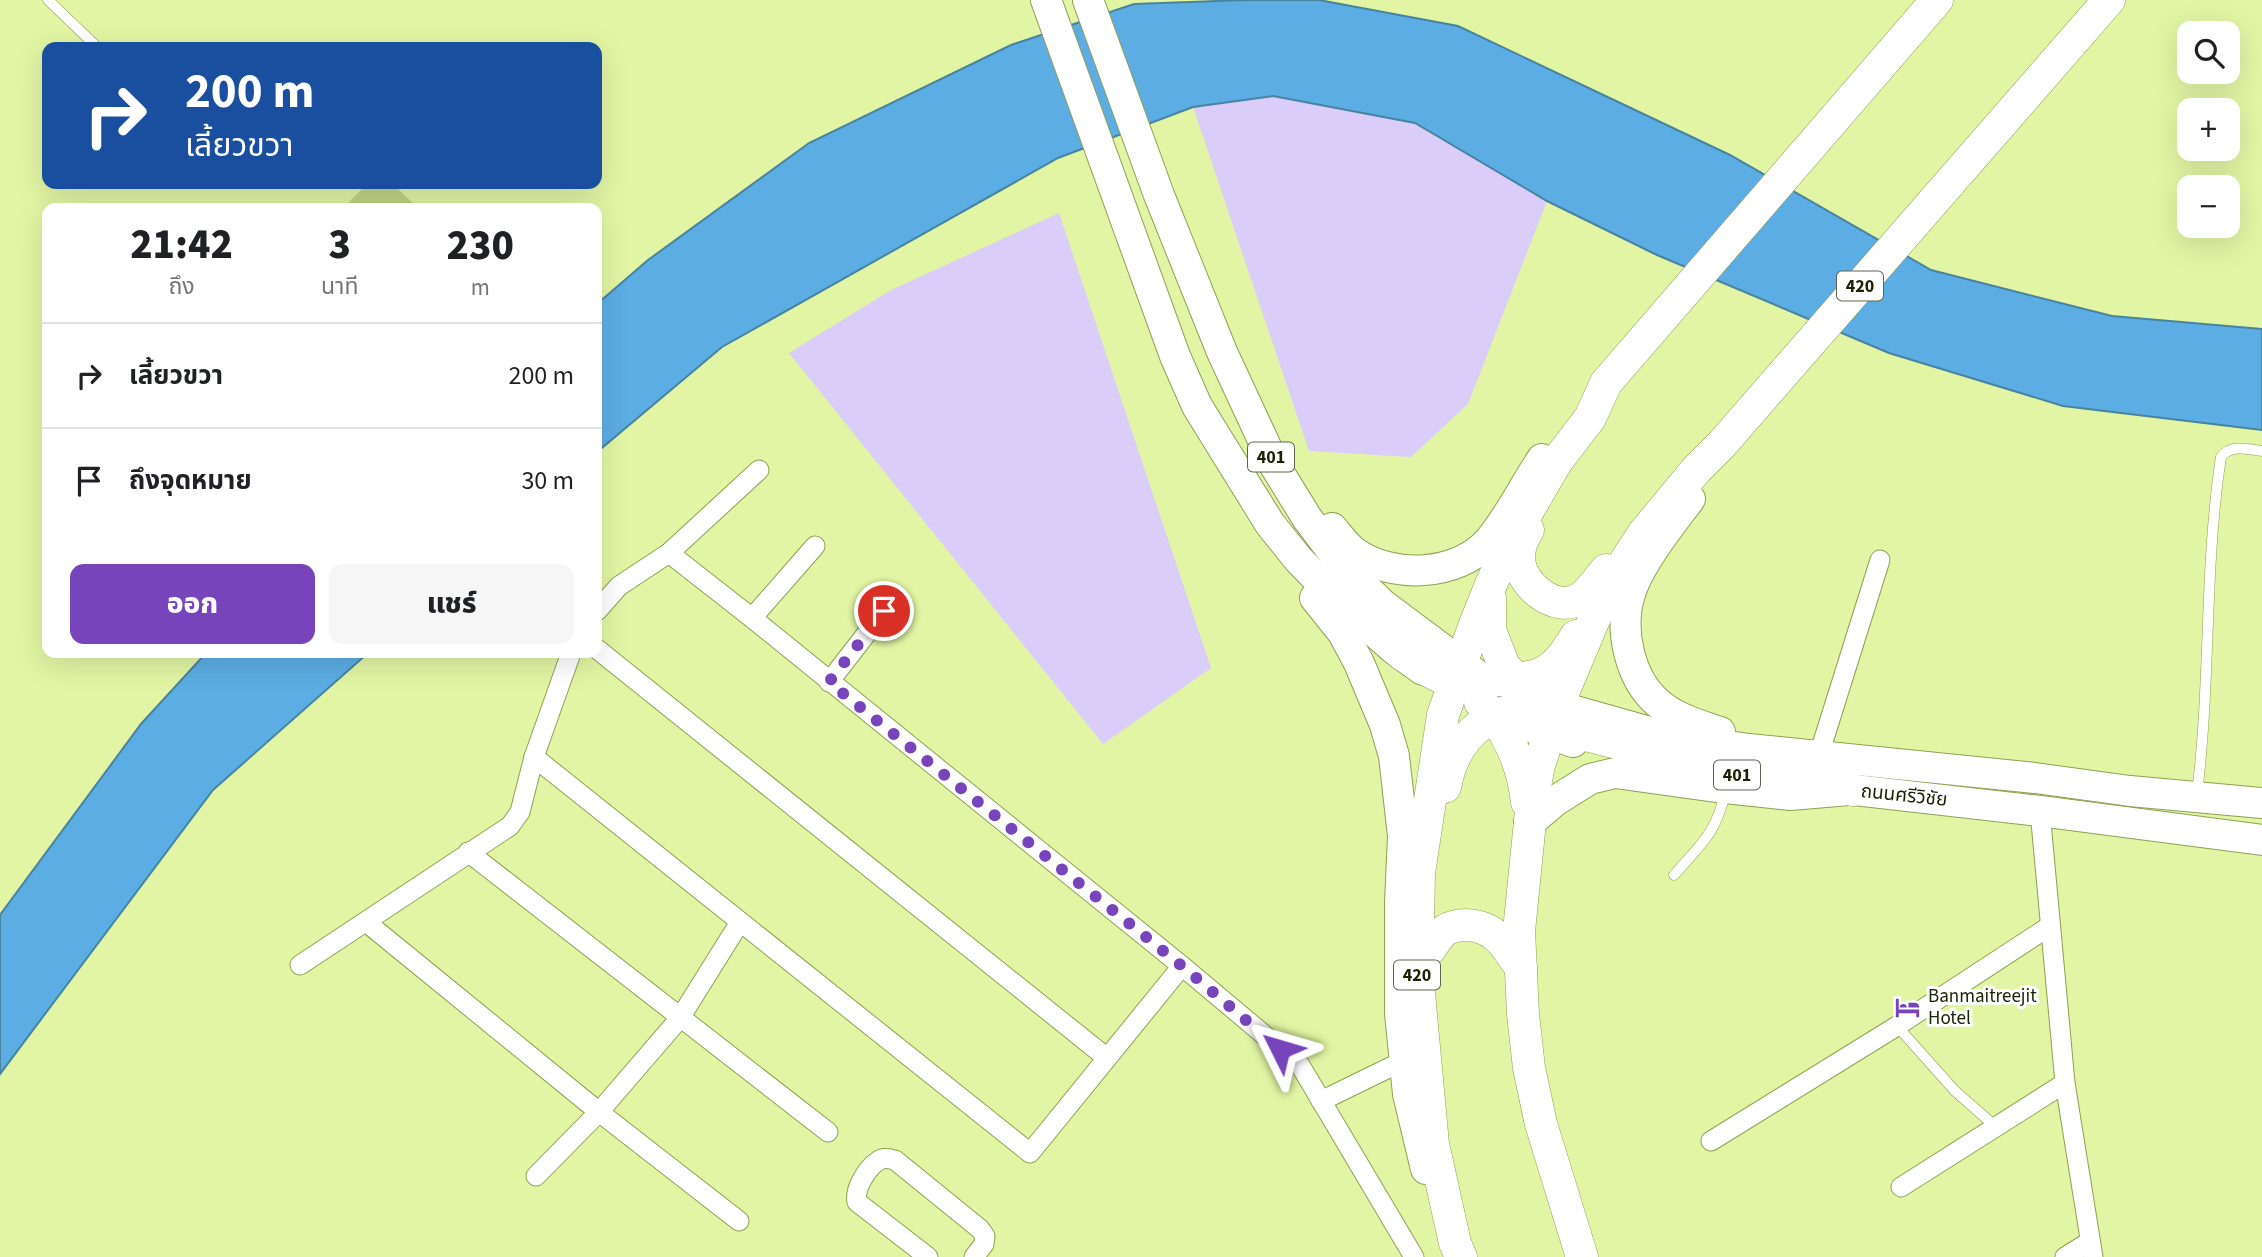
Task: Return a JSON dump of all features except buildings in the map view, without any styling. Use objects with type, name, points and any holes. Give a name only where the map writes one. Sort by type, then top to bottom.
[{"type":"highway","name":"420","points":[[1582,1257],[1541,1124],[1523,1014],[1519,931],[1539,765],[1474,627],[1519,526],[1565,450],[1590,418],[1606,383],[1937,0]]},
{"type":"highway","name":"420","points":[[1461,1257],[1455,1243],[1433,1144],[1417,972],[1419,873],[1443,715],[1506,694],[1606,591],[1643,534],[1696,470],[1722,444],[2109,0]]},
{"type":"highway","points":[[1506,694],[1542,674],[1562,658],[1576,635],[1594,592],[1642,514],[1676,475],[1693,461],[1722,444]]},
{"type":"highway","points":[[1565,450],[1555,483],[1523,539],[1518,558],[1527,580],[1540,594],[1553,602],[1571,603],[1582,598],[1607,569]]},
{"type":"highway","points":[[1492,582],[1490,630],[1504,666],[1506,694],[1495,716]]},
{"type":"highway","points":[[1403,655],[1442,677],[1506,694],[1578,733],[1693,758],[1798,772],[1853,790]]},
{"type":"highway","points":[[1461,1257],[1458,1206],[1441,1109],[1431,992],[1430,867],[1446,781],[1458,749],[1478,725],[1517,708],[1506,694]]},
{"type":"highway","points":[[1495,716],[1515,755],[1525,788],[1530,823]]},
{"type":"highway","points":[[1430,949],[1443,931],[1460,925],[1478,925],[1492,931],[1506,945],[1521,968]]},
{"type":"main road","name":"401","points":[[1046,0],[1133,244],[1197,406],[1270,524],[1299,560],[1335,597],[1403,655]]},
{"type":"main road","name":"401","points":[[1088,0],[1159,195],[1246,405],[1275,466],[1307,518],[1344,568],[1382,604],[1506,694]]},
{"type":"main road","points":[[1190,272],[1239,355],[1279,452],[1299,486],[1320,516],[1353,551],[1391,569],[1416,571],[1441,567],[1466,558],[1487,543],[1545,454],[1606,383]]},
{"type":"main road","points":[[1197,406],[1218,454],[1264,538],[1284,567],[1322,605],[1343,632],[1359,663],[1394,756],[1403,836],[1400,986],[1408,1094],[1436,1214],[1461,1257]]},
{"type":"main road","points":[[1722,444],[1705,477],[1658,542],[1630,593],[1625,620],[1628,646],[1636,674],[1657,702],[1692,722],[1722,733],[1822,745],[1861,760]]},
{"type":"main road","name":"ถนนศรีวิชัย","points":[[1506,694],[1667,737],[2262,803]]},
{"type":"main road","name":"ถนนศรีวิชัย","points":[[1530,823],[1555,801],[1590,779],[1615,773],[1790,795],[1853,790],[2262,840]]},
{"type":"street","points":[[602,605],[619,586],[669,553],[760,470]]},
{"type":"street","points":[[752,618],[815,546]]},
{"type":"street","points":[[669,553],[1182,966],[1300,1065],[1414,1257]]},
{"type":"street","points":[[1822,745],[1880,560]]},
{"type":"street","points":[[829,682],[884,611]]},
{"type":"street","points":[[602,653],[1107,1058]]},
{"type":"street","points":[[300,965],[510,826],[520,812],[534,757],[569,658]]},
{"type":"street","points":[[534,757],[1030,1153],[1182,966]]},
{"type":"street","points":[[2040,811],[2065,1083],[2091,1250],[2065,1257]]},
{"type":"street","points":[[468,852],[828,1132]]},
{"type":"street","points":[[366,922],[738,1222]]},
{"type":"street","points":[[536,1176],[599,1112],[680,1018],[740,922]]},
{"type":"street","points":[[1711,1141],[2050,926]]},
{"type":"street","points":[[1321,1101],[1405,1060]]},
{"type":"street","points":[[1901,1187],[2065,1083]]},
{"type":"street","points":[[928,1257],[858,1202],[855,1194],[859,1185],[877,1161],[886,1158],[895,1160],[980,1229],[985,1236],[984,1244],[974,1257]]},
{"type":"lane","points":[[48,0],[92,42]]},
{"type":"lane","points":[[2197,797],[2204,740],[2211,568],[2221,457],[2232,449],[2262,451]]},
{"type":"lane","points":[[1674,874],[1714,829],[1725,788]]},
{"type":"lane","points":[[1896,1026],[1955,1091],[1996,1127]]},
{"type":"shaded area","points":[[1273,96],[1415,123],[1547,201],[1468,404],[1411,457],[1309,451],[1193,107]]},
{"type":"shaded area","points":[[1059,213],[1211,668],[1103,744],[789,353],[891,290]]},
{"type":"water","points":[[1319,0],[1458,26],[1730,155],[1931,270],[2112,316],[2262,329],[2262,430],[2063,406],[1889,353],[1657,255],[1547,201],[1415,123],[1273,96],[1193,107],[1058,158],[722,347],[602,448],[602,300],[648,260],[809,143],[1011,45],[1134,4]]},
{"type":"water","points":[[201,658],[362,658],[213,790],[0,1074],[0,915],[141,724]]},
{"type":"place","name":"Banmaitreejit Hotel","points":[[1908,1007]]},
{"type":"route","points":[[884,611],[829,682],[1182,966],[1280,1049]]}]
